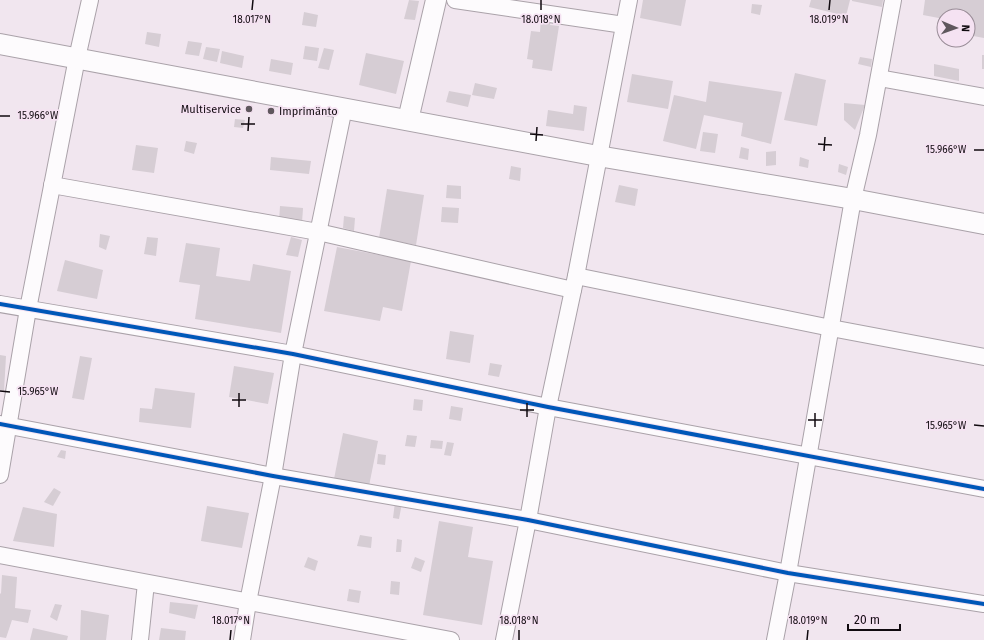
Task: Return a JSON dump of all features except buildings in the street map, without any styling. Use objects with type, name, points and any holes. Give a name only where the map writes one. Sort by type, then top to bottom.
[{"type":"street","points":[[0,476],[4,425],[28,309],[76,58],[90,0]]},
{"type":"street","points":[[408,120],[436,0]]},
{"type":"street","points":[[455,0],[624,25]]},
{"type":"street","points":[[504,640],[528,520],[548,407],[574,283],[629,0]]},
{"type":"street","points":[[775,640],[853,199],[868,135],[894,0]]},
{"type":"street","points":[[0,44],[598,156],[853,199],[984,224]]},
{"type":"street","points":[[879,78],[984,97]]},
{"type":"street","points":[[242,640],[294,354],[344,108]]},
{"type":"street","points":[[52,185],[318,232],[574,283],[831,328],[984,358]]},
{"type":"street","points":[[0,304],[294,354],[548,407],[984,489]]},
{"type":"street","points":[[4,425],[272,476],[528,520],[788,573],[984,604]]},
{"type":"street","points":[[0,555],[248,602],[388,634],[451,640]]},
{"type":"street","points":[[140,640],[146,583]]},
{"type":"cycle path","points":[[0,304],[293,354],[548,407],[984,489]]},
{"type":"cycle path","points":[[0,424],[273,476],[528,520],[788,573],[984,604]]},
{"type":"place","name":"Multiservice","points":[[249,109]]},
{"type":"place","name":"Imprimänto","points":[[271,111]]}]
